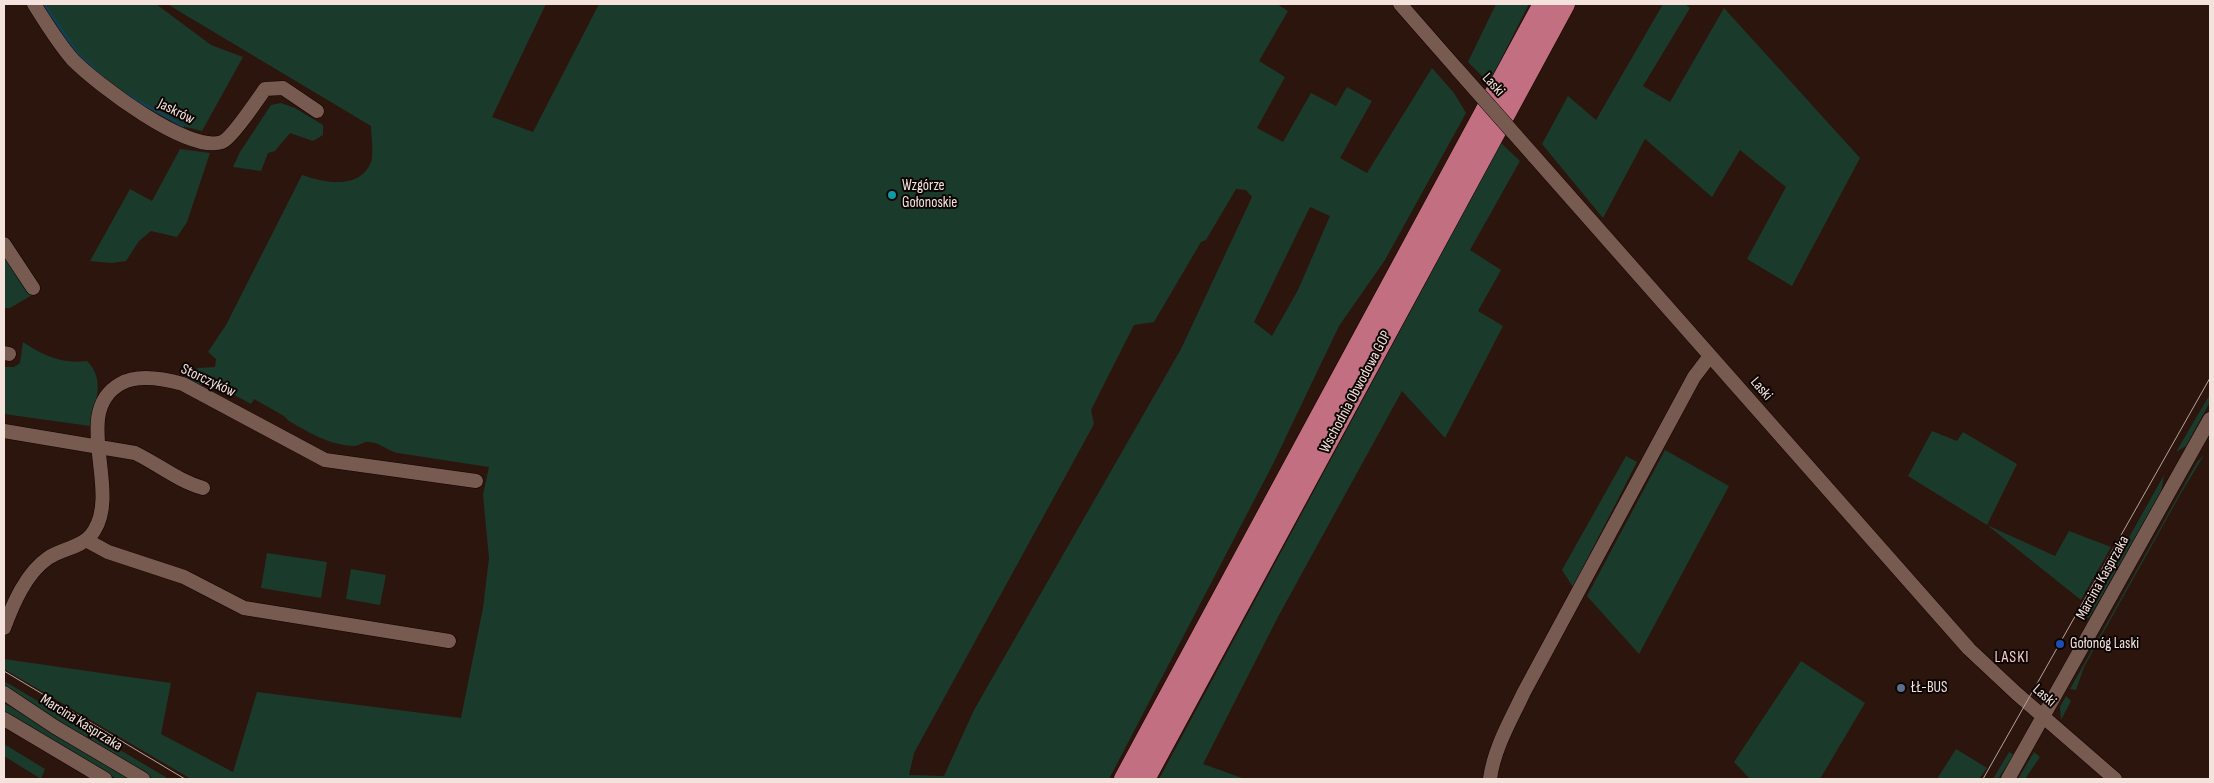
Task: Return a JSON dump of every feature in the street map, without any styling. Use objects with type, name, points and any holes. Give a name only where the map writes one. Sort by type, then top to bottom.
[{"type":"highway","name":"Wschodnia Obwodowa GOP","points":[[1124,779],[1543,4]]},
{"type":"highway","name":"Wschodnia Obwodowa GOP","points":[[1146,779],[1565,4]]},
{"type":"street","name":"Jaskrów","points":[[34,4],[73,59],[96,81],[144,114],[198,142],[213,144],[226,140],[265,89],[283,88],[317,111]]},
{"type":"street","name":"Laski","points":[[1400,4],[1969,648],[2115,779]]},
{"type":"street","points":[[4,244],[32,288]]},
{"type":"street","points":[[1490,779],[1503,735],[1524,692],[1694,377],[1710,356]]},
{"type":"street","name":"Storczyków","points":[[86,540],[94,532],[102,506],[103,485],[99,446],[99,414],[102,402],[110,391],[122,382],[130,380],[164,380],[183,384],[325,460],[476,481]]},
{"type":"street","name":"Marcina Kasprzaka","points":[[2008,779],[2210,419]]},
{"type":"street","points":[[4,431],[135,453],[150,460],[183,481],[203,488]]},
{"type":"street","points":[[4,628],[19,594],[41,564],[49,557],[86,540],[108,552],[184,577],[238,605],[252,610],[448,641]]},
{"type":"street","name":"Marcina Kasprzaka","points":[[4,693],[55,727],[143,779]]},
{"type":"street","points":[[4,719],[105,779]]},
{"type":"green space","points":[[40,4],[156,4],[211,45],[243,57],[202,131],[186,127],[118,91],[97,74],[50,22]]},
{"type":"green space","points":[[167,4],[546,4],[492,117],[533,132],[599,4],[1277,4],[1288,11],[1259,61],[1285,77],[1257,128],[1283,142],[1311,93],[1336,106],[1347,87],[1372,101],[1340,158],[1367,173],[1432,68],[1454,93],[1466,113],[1385,260],[1339,326],[1273,464],[1109,779],[191,779],[4,669],[4,659],[171,683],[161,734],[233,772],[257,692],[461,718],[483,608],[489,558],[483,495],[489,467],[398,453],[374,443],[367,442],[354,446],[336,443],[304,430],[254,399],[251,404],[205,379],[201,386],[185,378],[198,368],[215,367],[216,359],[208,352],[226,325],[302,175],[331,182],[350,181],[359,177],[366,171],[372,158],[371,126]],"holes":[[[1236,189],[1246,190],[1252,197],[1181,349],[974,710],[944,776],[909,775],[914,753],[1094,424],[1091,410],[1134,325],[1154,322],[1201,242],[1206,240]],[[1310,207],[1330,216],[1298,290],[1272,336],[1254,322]]]},
{"type":"green space","points":[[1496,4],[1529,4],[1489,83],[1468,62]]},
{"type":"green space","points":[[1663,4],[1685,4],[1690,8],[1643,86],[1670,102],[1724,8],[1860,158],[1792,286],[1747,259],[1786,187],[1740,150],[1712,197],[1645,139],[1603,218],[1542,144],[1568,96],[1596,120]]},
{"type":"green space","points":[[281,103],[295,108],[323,125],[323,135],[313,141],[290,133],[275,151],[268,153],[261,171],[233,167],[240,152],[271,105]]},
{"type":"green space","points":[[1501,143],[1520,161],[1470,250],[1501,270],[1478,311],[1503,326],[1445,438],[1402,391],[1279,615],[1203,764],[1245,779],[1159,779]]},
{"type":"green space","points":[[180,149],[210,153],[187,222],[177,237],[151,231],[139,241],[126,261],[111,263],[90,261],[130,189],[152,201]]},
{"type":"green space","points":[[4,252],[32,295],[10,308],[4,308]]},
{"type":"green space","points":[[23,342],[53,358],[78,362],[87,361],[93,368],[98,384],[98,392],[90,426],[4,414],[4,367],[14,367],[20,363]]},
{"type":"green space","points":[[2210,394],[2210,402],[2186,446],[2176,452]]},
{"type":"green space","points":[[1932,431],[1957,441],[1963,432],[2017,464],[1987,525],[1908,476]]},
{"type":"green space","points":[[1665,450],[1729,486],[1639,654],[1587,596]]},
{"type":"green space","points":[[2204,455],[2084,667],[2076,690],[2070,689],[2197,462]]},
{"type":"green space","points":[[1626,456],[1637,462],[1573,587],[1562,570]]},
{"type":"green space","points":[[2164,475],[2161,492],[2089,618],[2085,616]]},
{"type":"green space","points":[[1987,525],[2055,556],[2069,531],[2111,547],[2081,600]]},
{"type":"green space","points":[[267,553],[327,562],[321,598],[261,588]]},
{"type":"green space","points":[[351,569],[386,575],[380,605],[346,599]]},
{"type":"green space","points":[[1801,661],[1865,703],[1820,779],[1750,779],[1734,762]]},
{"type":"green space","points":[[4,681],[169,779],[154,779],[4,690]]},
{"type":"green space","points":[[2066,696],[2071,701],[2061,720],[2060,707]]},
{"type":"green space","points":[[4,703],[132,779],[117,779],[4,712]]},
{"type":"green space","points":[[4,744],[45,769],[41,779],[4,756]]},
{"type":"green space","points":[[1956,749],[1987,768],[1979,779],[1937,779]]},
{"type":"green space","points":[[2009,752],[2014,755],[1998,779],[1993,779]]},
{"type":"green space","points":[[2034,752],[2040,757],[2025,779],[2018,779]]},
{"type":"waterway","points":[[44,4],[78,54],[103,77]]},
{"type":"waterway","points":[[124,93],[183,126]]},
{"type":"tram line","points":[[1983,779],[2210,378]]},
{"type":"tram line","points":[[4,671],[185,779]]},
{"type":"place","name":"Wzgórze Gołonoskie","points":[[892,195]]},
{"type":"place","name":"Gołonóg Laski","points":[[2060,644]]},
{"type":"place","name":"ŁŁ-BUS","points":[[1901,688]]},
{"type":"district","name":"LASKI","points":[[2012,658]]}]
